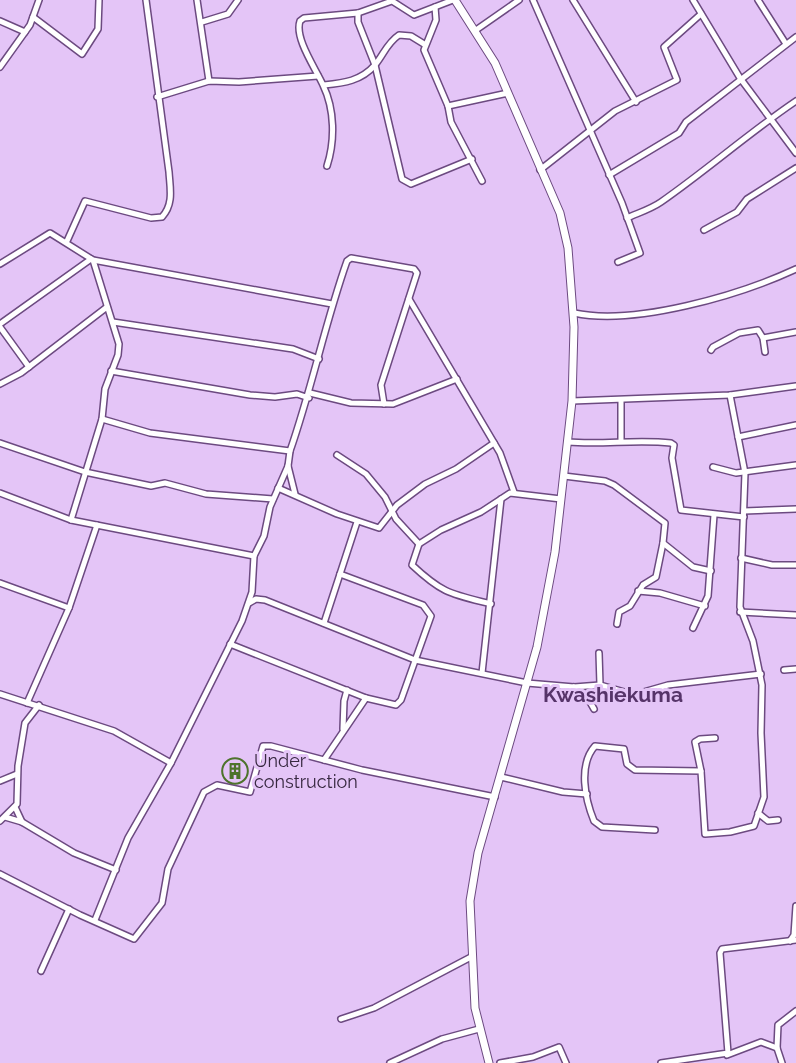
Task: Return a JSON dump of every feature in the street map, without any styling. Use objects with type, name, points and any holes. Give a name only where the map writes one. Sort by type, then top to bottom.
[{"type":"street","points":[[0,68],[25,32],[39,0]]},
{"type":"street","points":[[33,17],[82,54],[98,29],[99,0]]},
{"type":"street","points":[[67,241],[86,201],[151,218],[162,217],[168,210],[171,200],[169,172],[157,97],[146,0]]},
{"type":"street","points":[[198,0],[209,81]]},
{"type":"street","points":[[202,21],[228,14],[238,0]]},
{"type":"street","points":[[327,166],[333,142],[332,125],[324,85],[302,39],[300,21],[304,18],[358,13],[392,1],[414,15],[454,0],[490,54],[566,234],[574,313],[572,401],[561,499],[546,603],[527,683],[478,853],[471,894],[471,957],[479,1029],[489,1063]]},
{"type":"street","points":[[476,30],[519,0]]},
{"type":"street","points":[[534,0],[640,253],[618,262]]},
{"type":"street","points":[[573,0],[636,102]]},
{"type":"street","points":[[693,0],[740,78],[796,153]]},
{"type":"street","points":[[758,0],[786,44]]},
{"type":"street","points":[[435,7],[436,20],[424,44],[424,50],[448,106],[451,122],[482,181]]},
{"type":"street","points":[[358,13],[358,22],[375,65],[399,174],[405,183],[420,181],[472,159]]},
{"type":"street","points":[[540,170],[615,111],[677,80],[664,46],[701,14]]},
{"type":"street","points":[[0,21],[25,32]]},
{"type":"street","points":[[324,85],[354,81],[375,65],[386,47],[399,35],[411,36],[424,44]]},
{"type":"street","points":[[609,175],[679,133],[686,122],[796,37]]},
{"type":"street","points":[[157,97],[209,81],[240,82],[318,76]]},
{"type":"street","points":[[448,106],[508,93]]},
{"type":"street","points":[[627,218],[660,203],[796,101]]},
{"type":"street","points":[[704,230],[737,212],[747,199],[796,168]]},
{"type":"street","points":[[1,261],[44,234],[50,233],[67,241],[92,260],[332,304]]},
{"type":"street","points":[[95,920],[128,838],[171,763],[249,603],[252,592],[254,556],[264,536],[273,499],[288,466],[290,451],[320,359],[332,304],[347,261],[351,258],[416,270],[381,385],[384,404]]},
{"type":"street","points":[[70,520],[102,418],[105,389],[119,344],[92,260]]},
{"type":"street","points":[[29,367],[0,326],[92,260]]},
{"type":"street","points":[[574,313],[643,315],[761,285],[796,269]]},
{"type":"street","points":[[409,299],[494,443],[514,492]]},
{"type":"street","points":[[0,384],[29,367],[107,307]]},
{"type":"street","points":[[113,322],[293,349],[320,359]]},
{"type":"street","points":[[711,350],[739,333],[758,330],[763,338],[765,351]]},
{"type":"street","points":[[763,338],[796,334]]},
{"type":"street","points":[[111,371],[250,395],[275,397],[297,394],[351,403],[384,404],[398,403],[457,380]]},
{"type":"street","points":[[572,401],[730,395],[796,386]]},
{"type":"street","points":[[715,738],[700,739],[695,742],[701,771],[705,834],[730,832],[754,826],[764,797],[761,674],[753,641],[741,612],[745,473],[730,395]]},
{"type":"street","points":[[621,400],[621,441]]},
{"type":"street","points":[[102,418],[150,433],[290,451]]},
{"type":"street","points":[[738,437],[796,425]]},
{"type":"street","points":[[568,442],[602,445],[621,441],[671,443],[674,445],[672,458],[681,510],[714,515],[796,509]]},
{"type":"street","points":[[0,443],[85,472],[151,486],[165,483],[206,494],[273,499]]},
{"type":"street","points":[[278,488],[357,522],[379,528],[392,512],[428,482],[456,469],[494,443]]},
{"type":"street","points":[[337,455],[366,474],[385,497],[392,512],[419,544]]},
{"type":"street","points":[[713,467],[726,472],[745,473],[796,465]]},
{"type":"street","points":[[288,466],[295,494]]},
{"type":"street","points":[[564,476],[605,481],[614,485],[667,525],[656,577],[638,591],[630,606],[619,612],[617,624]]},
{"type":"street","points":[[491,604],[445,592],[434,586],[412,565],[419,544],[514,492],[561,499]]},
{"type":"street","points":[[0,493],[70,520],[254,556]]},
{"type":"street","points":[[482,673],[501,499]]},
{"type":"street","points":[[693,628],[705,606],[711,571],[714,515]]},
{"type":"street","points":[[324,623],[357,522]]},
{"type":"street","points":[[27,703],[69,608],[97,525]]},
{"type":"street","points":[[663,543],[693,567],[711,571]]},
{"type":"street","points":[[741,558],[772,565],[796,565]]},
{"type":"street","points":[[230,644],[366,698],[396,705],[401,700],[431,616],[427,608],[340,574]]},
{"type":"street","points":[[0,583],[69,608]]},
{"type":"street","points":[[638,591],[660,593],[705,606]]},
{"type":"street","points":[[252,592],[265,600],[415,660],[527,683],[574,687],[600,685],[628,693],[640,693],[668,685],[761,674]]},
{"type":"street","points":[[249,603],[256,599],[265,600]]},
{"type":"street","points":[[741,612],[796,615]]},
{"type":"street","points":[[599,653],[600,685]]},
{"type":"street","points":[[784,670],[796,669]]},
{"type":"street","points":[[574,687],[586,695],[594,709]]},
{"type":"street","points":[[343,731],[344,701],[347,690]]},
{"type":"street","points":[[0,694],[39,705],[128,737],[171,763]]},
{"type":"street","points":[[324,760],[366,698]]},
{"type":"street","points":[[22,822],[15,807],[17,774],[25,723],[39,705]]},
{"type":"street","points":[[0,874],[134,939],[162,903],[168,869],[204,792],[218,785],[250,792],[263,746],[429,786],[495,797]]},
{"type":"street","points":[[655,830],[600,826],[592,816],[587,794],[585,766],[595,746],[624,749],[627,764],[634,770],[701,771]]},
{"type":"street","points":[[0,780],[9,779],[17,774]]},
{"type":"street","points":[[501,777],[564,792],[587,794]]},
{"type":"street","points":[[3,819],[15,807]]},
{"type":"street","points":[[758,812],[768,821],[778,820]]},
{"type":"street","points":[[3,819],[22,822],[65,848],[116,870]]},
{"type":"street","points":[[727,1055],[729,1050],[727,1017],[720,951],[725,947],[793,940],[796,906]]},
{"type":"street","points":[[41,971],[69,909]]},
{"type":"street","points":[[341,1019],[374,1008],[471,957]]},
{"type":"street","points":[[782,1063],[777,1048],[778,1025],[796,1011]]},
{"type":"street","points":[[390,1063],[442,1039],[479,1029]]},
{"type":"street","points":[[661,1063],[727,1055],[761,1042],[777,1048]]},
{"type":"street","points":[[500,1063],[533,1057],[559,1047],[566,1063]]},
{"type":"place","name":"Under construction","points":[[235,771]]},
{"type":"district","name":"Kwashiekuma","points":[[613,695]]}]
